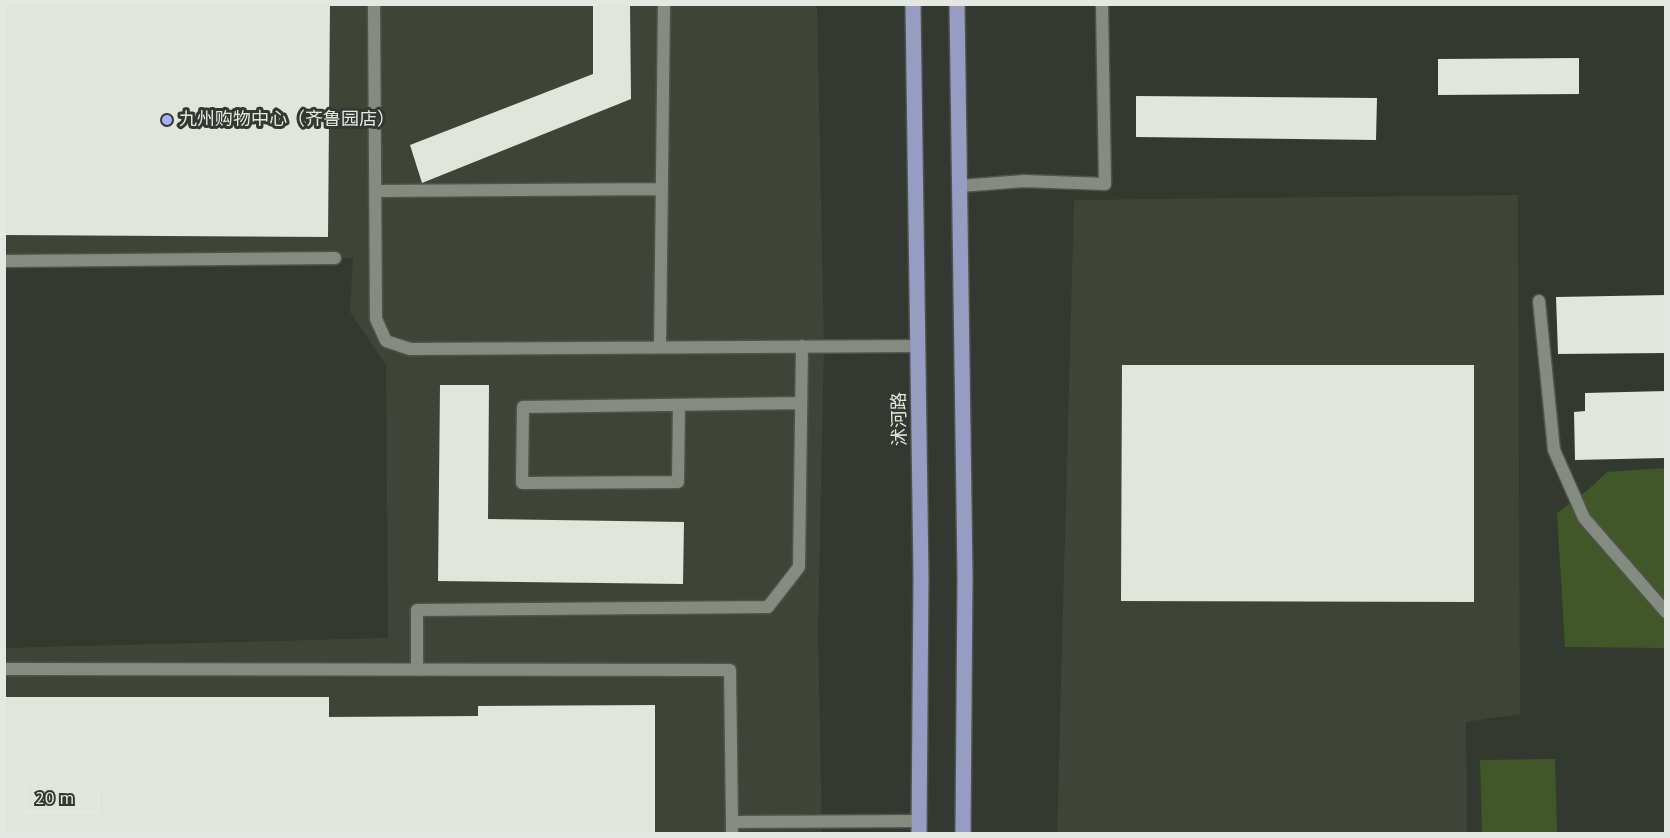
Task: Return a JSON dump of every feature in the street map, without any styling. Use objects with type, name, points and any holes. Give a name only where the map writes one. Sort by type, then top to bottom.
[{"type":"main road","name":"沭河路","points":[[914,4],[921,577],[919,827]]},
{"type":"main road","points":[[957,4],[965,576],[963,834]]},
{"type":"lane","points":[[374,4],[376,319],[386,341],[410,349],[918,346]]},
{"type":"lane","points":[[660,347],[664,4]]},
{"type":"lane","points":[[960,186],[1024,181],[1105,184],[1102,4]]},
{"type":"lane","points":[[375,191],[662,189]]},
{"type":"lane","points":[[4,261],[334,258]]},
{"type":"lane","points":[[1539,301],[1554,450],[1584,518],[1665,612]]},
{"type":"lane","points":[[417,670],[417,610],[768,608],[799,567],[802,346]]},
{"type":"lane","points":[[679,405],[678,482],[522,483],[523,407],[801,403]]},
{"type":"lane","points":[[4,669],[730,670],[732,828],[919,827]]},
{"type":"shaded area","points":[[4,5],[817,5],[824,346],[818,633],[822,833],[5,833],[5,648],[388,638],[386,365],[350,312],[353,258],[5,268]]},
{"type":"shaded area","points":[[1518,195],[1520,714],[1466,722],[1467,833],[1057,834],[1074,200]]},
{"type":"green space","points":[[1665,468],[1665,648],[1565,647],[1557,513],[1607,472]]},
{"type":"green space","points":[[1555,759],[1557,833],[1482,833],[1480,760]]},
{"type":"building","name":"九州购物中心（齐鲁园店）","points":[[4,4],[330,4],[328,237],[4,235]]},
{"type":"building","points":[[593,4],[630,4],[631,99],[422,183],[410,145],[593,74]]},
{"type":"building","points":[[1579,58],[1579,94],[1438,95],[1438,59]]},
{"type":"building","points":[[1136,96],[1377,98],[1376,140],[1136,137]]},
{"type":"building","points":[[1666,295],[1666,353],[1558,354],[1556,297]]},
{"type":"building","points":[[1122,365],[1474,365],[1474,602],[1121,601]]},
{"type":"building","points":[[440,385],[489,385],[488,519],[684,522],[683,584],[438,581]]},
{"type":"building","points":[[1666,391],[1665,458],[1575,460],[1574,412],[1585,411],[1585,393]]},
{"type":"building","points":[[4,697],[329,697],[329,717],[478,716],[478,706],[655,705],[655,834],[4,834]]},
{"type":"place","name":"九州购物中心（齐鲁园店）","points":[[167,120]]}]
